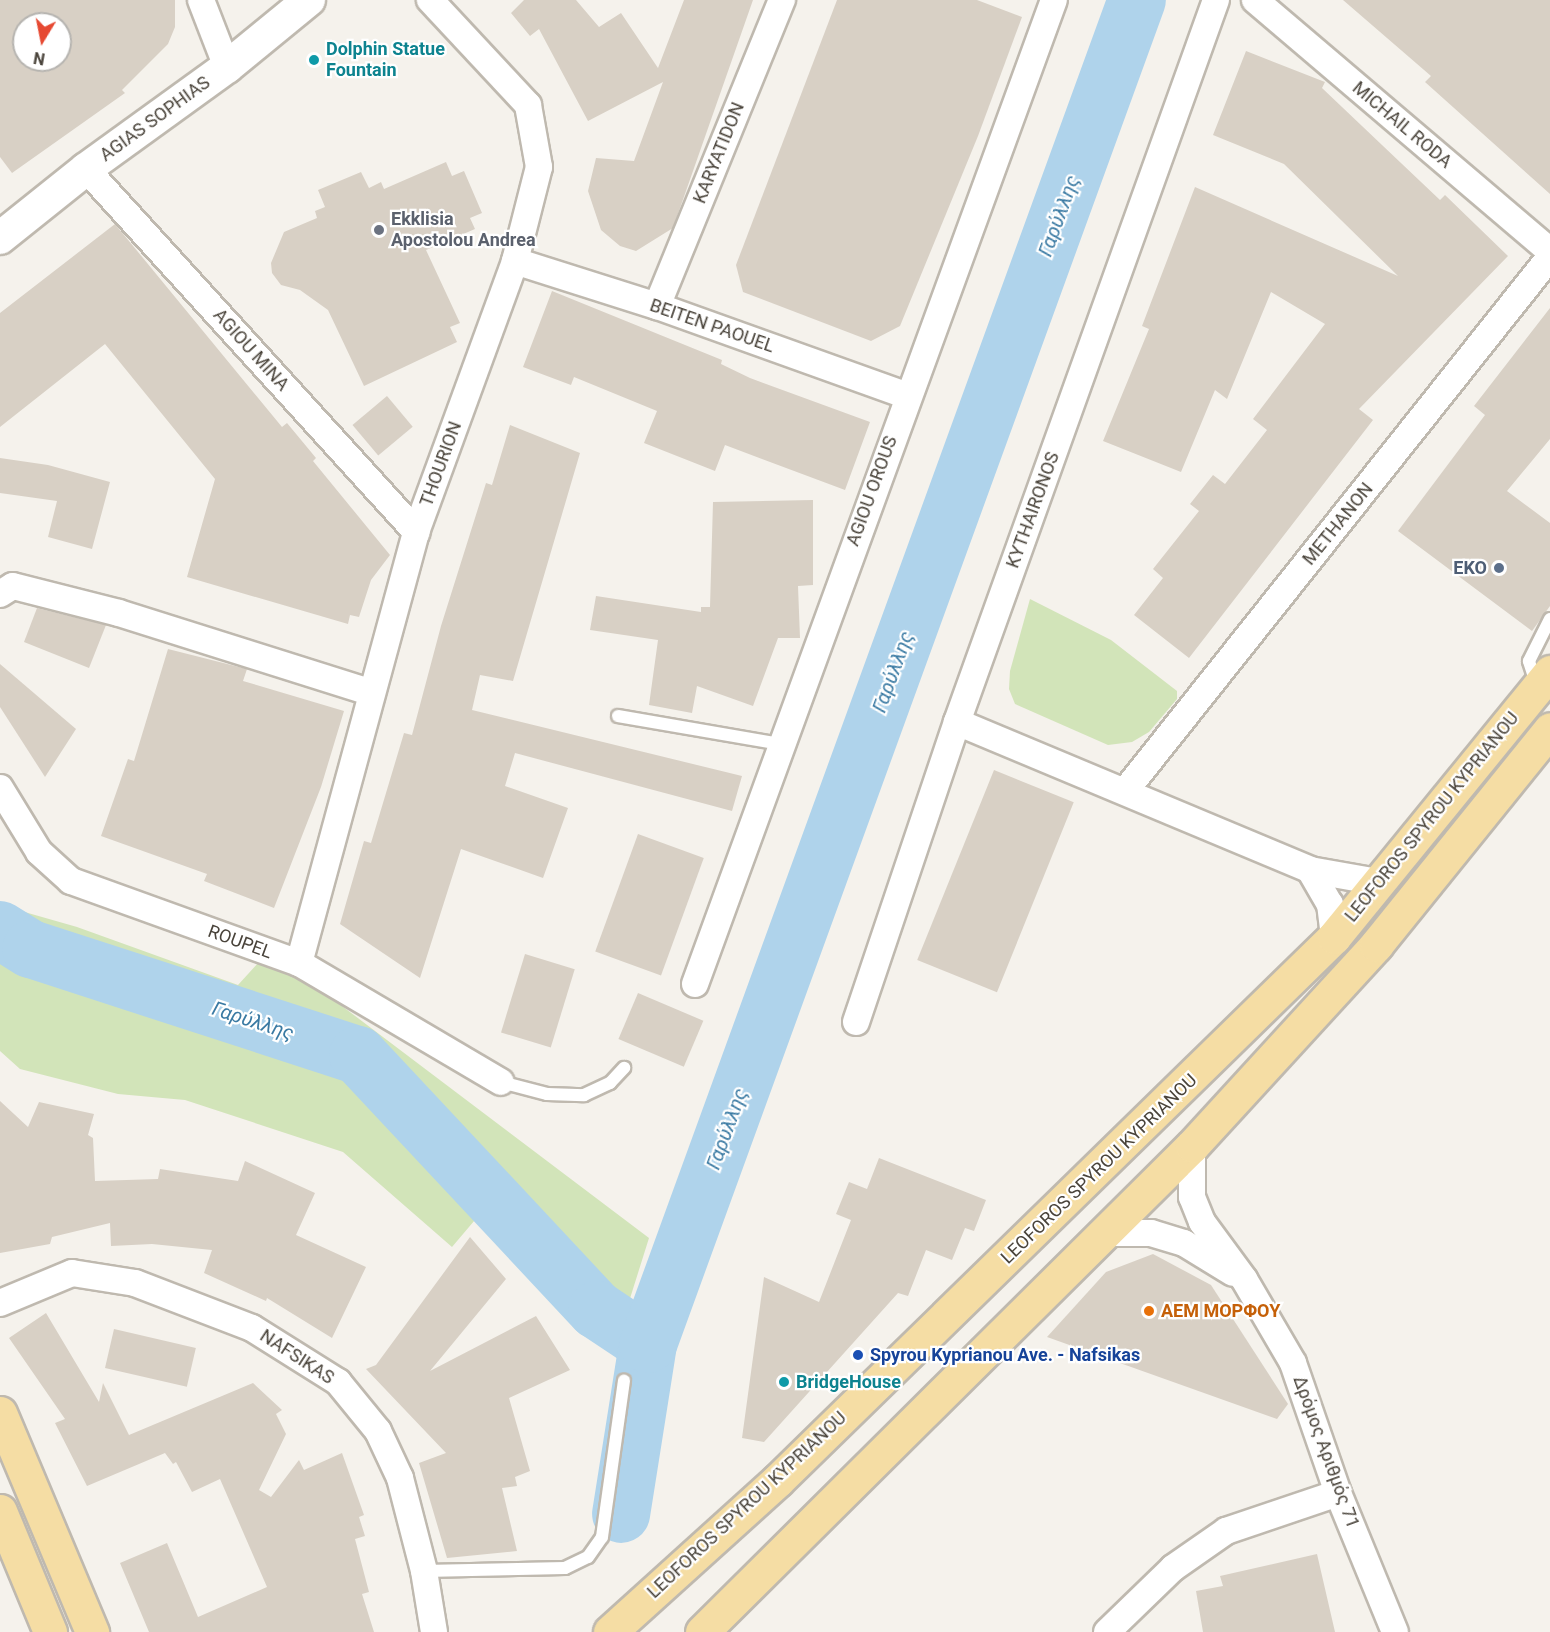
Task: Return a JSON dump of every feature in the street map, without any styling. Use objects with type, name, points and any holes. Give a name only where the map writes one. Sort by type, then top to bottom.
[{"type":"main road","name":"LEOFOROS SPYROU KYPRIANOU","points":[[610,1632],[777,1481],[1334,937],[1544,679]]},
{"type":"main road","name":"LEOFOROS SPYROU KYPRIANOU","points":[[702,1632],[1192,1146],[1376,945],[1550,729]]},
{"type":"main road","points":[[0,1413],[92,1632]]},
{"type":"main road","points":[[0,1511],[50,1632]]},
{"type":"street","points":[[201,0],[227,67]]},
{"type":"street","name":"AGIAS SOPHIAS","points":[[0,238],[86,169],[227,67],[309,0]]},
{"type":"street","name":"THOURION","points":[[299,963],[416,532],[515,261],[539,167],[528,105],[430,0]]},
{"type":"street","name":"KARYATIDON","points":[[657,306],[782,0]]},
{"type":"street","name":"AGIOU OROUS","points":[[695,984],[780,744],[1054,0]]},
{"type":"street","name":"KYTHAIRONOS","points":[[856,1022],[957,722],[1216,0]]},
{"type":"street","name":"MICHAIL RODA","points":[[1255,0],[1550,251]]},
{"type":"street","name":"AGIOU MINA","points":[[86,169],[416,532]]},
{"type":"street","name":"METHANON","points":[[1126,790],[1550,257]]},
{"type":"street","name":"BEITEN PAOUEL","points":[[515,261],[657,306],[908,396]]},
{"type":"street","points":[[0,594],[13,586],[119,613],[372,693]]},
{"type":"street","points":[[957,722],[1126,790],[1310,870],[1378,882]]},
{"type":"street","name":"ROUPEL","points":[[0,788],[39,852],[71,881],[299,963],[501,1082]]},
{"type":"street","points":[[1310,870],[1330,904],[1334,937]]},
{"type":"street","name":"Δρόμος Αριθμός 71","points":[[1192,1146],[1192,1197],[1202,1222],[1244,1279],[1293,1363],[1338,1493],[1395,1632]]},
{"type":"street","name":"Δρόμος Αριθμός 71","points":[[1104,1233],[1151,1233],[1184,1242],[1244,1279]]},
{"type":"street","name":"NAFSIKAS","points":[[0,1304],[72,1273],[135,1283],[252,1328],[304,1357],[338,1382],[378,1431],[400,1478],[424,1571],[434,1632]]},
{"type":"street","points":[[1107,1632],[1173,1568],[1226,1531],[1338,1493]]},
{"type":"lane","points":[[1544,679],[1529,661],[1550,619]]},
{"type":"lane","points":[[618,716],[780,744]]},
{"type":"lane","points":[[501,1082],[547,1094],[584,1095],[610,1083],[624,1068]]},
{"type":"lane","points":[[424,1571],[565,1568],[588,1557],[602,1537],[624,1381]]},
{"type":"green space","points":[[1030,599],[1111,640],[1177,691],[1177,699],[1149,732],[1132,742],[1108,745],[1015,704],[1009,689],[1010,671]]},
{"type":"green space","points":[[0,905],[77,927],[238,985],[259,962],[295,975],[334,1000],[649,1238],[616,1343],[480,1214],[452,1247],[343,1152],[185,1100],[118,1094],[20,1069],[0,1051]]},
{"type":"building","points":[[0,0],[175,0],[175,27],[168,44],[122,90],[125,93],[12,173],[0,157]]},
{"type":"building","points":[[524,0],[576,0],[599,27],[621,13],[658,68],[684,0],[753,0],[673,228],[636,251],[620,246],[601,230],[588,191],[596,158],[634,161],[663,82],[588,121],[539,29],[530,36],[511,13]]},
{"type":"building","points":[[837,0],[977,0],[1022,17],[978,136],[900,326],[871,341],[743,292],[736,265]]},
{"type":"building","points":[[1343,0],[1550,0],[1550,194],[1425,82],[1431,76]]},
{"type":"building","points":[[1246,51],[1325,82],[1322,88],[1440,200],[1445,195],[1508,256],[1359,409],[1373,420],[1189,658],[1134,615],[1163,578],[1153,569],[1199,511],[1190,504],[1213,475],[1225,484],[1267,430],[1253,419],[1325,324],[1271,292],[1227,399],[1215,390],[1181,472],[1103,441],[1149,329],[1142,326],[1195,187],[1398,276],[1284,164],[1213,135]]},
{"type":"building","name":"Ekklisia Apostolou Andrea","points":[[446,162],[452,176],[464,171],[482,213],[470,218],[475,229],[426,250],[460,323],[450,327],[457,342],[364,386],[328,310],[300,290],[281,285],[272,273],[271,263],[284,232],[317,218],[315,211],[325,207],[318,190],[361,172],[369,188],[381,182],[384,189]]},
{"type":"building","points":[[115,224],[282,427],[287,423],[316,458],[313,461],[390,555],[371,580],[359,617],[350,615],[348,624],[187,577],[215,479],[105,344],[0,427],[0,313]]},
{"type":"building","points":[[552,291],[722,360],[721,364],[750,378],[870,422],[845,490],[725,445],[715,471],[644,443],[657,411],[574,377],[571,385],[523,367]]},
{"type":"building","name":"EKO","points":[[1550,308],[1550,439],[1507,491],[1550,523],[1550,606],[1532,631],[1398,531],[1485,415],[1474,406]]},
{"type":"building","points":[[387,396],[413,427],[378,456],[353,425]]},
{"type":"building","points":[[510,425],[580,453],[513,681],[480,675],[472,710],[742,776],[732,811],[515,753],[505,786],[568,808],[543,878],[461,849],[420,978],[340,924],[364,841],[371,843],[404,733],[412,735],[441,626],[486,483],[492,485]]},
{"type":"building","points":[[0,458],[48,465],[110,482],[92,549],[48,537],[57,501],[0,493]]},
{"type":"building","points":[[813,500],[813,585],[798,586],[800,638],[778,638],[753,706],[697,686],[692,713],[649,705],[658,640],[590,630],[596,596],[701,612],[701,607],[710,607],[713,502]]},
{"type":"building","points":[[37,608],[106,625],[89,668],[24,642]]},
{"type":"building","points":[[168,649],[247,669],[243,681],[344,711],[321,787],[274,908],[204,881],[207,874],[101,836],[128,759],[134,761]]},
{"type":"building","points":[[0,664],[76,729],[45,777],[0,707]]},
{"type":"building","points":[[994,770],[1074,802],[997,992],[917,960]]},
{"type":"building","points":[[638,834],[704,858],[661,975],[595,951]]},
{"type":"building","points":[[525,954],[575,969],[551,1048],[501,1032]]},
{"type":"building","points":[[638,993],[703,1021],[684,1067],[618,1039]]},
{"type":"building","points":[[0,1101],[28,1127],[39,1102],[94,1114],[88,1135],[93,1138],[95,1181],[158,1179],[160,1169],[238,1181],[245,1161],[315,1193],[296,1235],[366,1267],[332,1338],[267,1298],[266,1301],[204,1273],[212,1250],[152,1244],[111,1246],[110,1223],[52,1237],[50,1244],[0,1253]]},
{"type":"building","points":[[879,1158],[986,1200],[974,1231],[965,1228],[952,1260],[926,1250],[908,1296],[898,1293],[764,1442],[742,1438],[764,1277],[819,1302],[851,1220],[836,1214],[849,1182],[867,1189]]},
{"type":"building","points":[[470,1237],[506,1279],[430,1371],[536,1316],[570,1370],[509,1398],[530,1471],[515,1477],[517,1486],[502,1488],[517,1551],[447,1558],[419,1463],[446,1453],[366,1369],[376,1365]]},
{"type":"building","name":"ΑΕΜ ΜΟΡΦΟΥ","points":[[1153,1254],[1211,1285],[1288,1404],[1277,1419],[1047,1337],[1106,1272]]},
{"type":"building","points":[[46,1313],[99,1402],[103,1383],[129,1435],[253,1383],[282,1410],[276,1414],[286,1434],[259,1490],[271,1497],[299,1460],[304,1470],[342,1453],[364,1515],[359,1517],[365,1536],[355,1539],[369,1592],[362,1594],[374,1632],[149,1632],[120,1563],[167,1543],[198,1617],[267,1587],[220,1479],[192,1492],[176,1462],[173,1464],[165,1453],[87,1486],[55,1423],[65,1419],[9,1338]]},
{"type":"building","points":[[114,1329],[196,1348],[187,1387],[105,1368]]},
{"type":"building","points":[[1317,1554],[1335,1632],[1203,1632],[1196,1591],[1223,1586],[1220,1576]]},
{"type":"waterway","name":"Γαρύλλης","points":[[648,1344],[1137,0]]},
{"type":"waterway","name":"Γαρύλλης","points":[[0,930],[31,949],[358,1055],[597,1310],[648,1344],[621,1514]]},
{"type":"place","name":"Dolphin Statue Fountain","points":[[314,60]]},
{"type":"place","name":"Ekklisia Apostolou Andrea","points":[[379,230]]},
{"type":"place","name":"EKO","points":[[1499,568]]},
{"type":"place","name":"ΑΕΜ ΜΟΡΦΟΥ","points":[[1149,1311]]},
{"type":"place","name":"Spyrou Kyprianou Ave. - Nafsikas","points":[[858,1355]]},
{"type":"place","name":"BridgeHouse","points":[[784,1382]]}]
